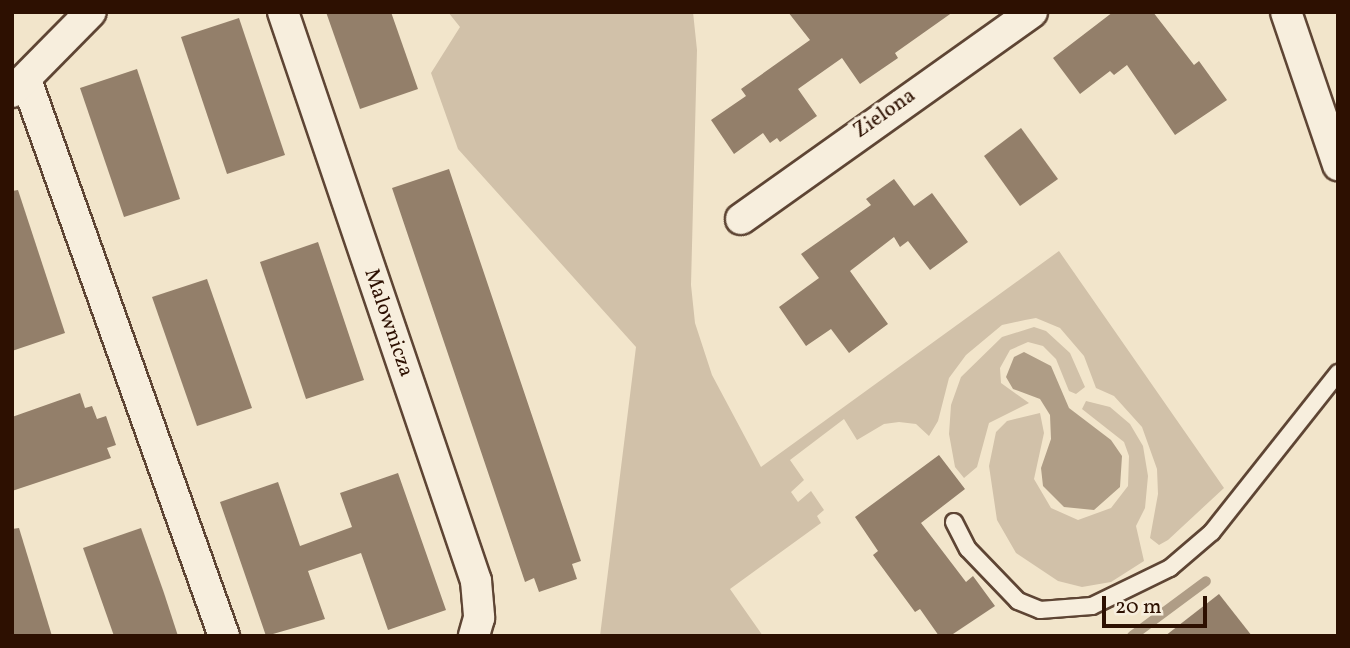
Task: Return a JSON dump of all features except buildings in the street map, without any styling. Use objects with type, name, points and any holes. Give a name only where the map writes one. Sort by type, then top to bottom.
[{"type":"street","points":[[92,12],[19,86],[224,636]]},
{"type":"street","name":"Malownicza","points":[[283,12],[476,582],[479,618],[474,636]]},
{"type":"street","name":"Zielona","points":[[741,219],[1032,12]]},
{"type":"street","points":[[1286,12],[1338,165]]},
{"type":"lane","points":[[954,522],[968,549],[1018,601],[1040,610],[1092,606],[1170,568],[1212,532],[1338,373]]},
{"type":"shaded area","points":[[448,12],[693,12],[697,50],[691,285],[695,323],[712,375],[761,467],[1059,251],[1224,488],[1168,540],[1159,545],[1150,538],[1158,494],[1157,469],[1142,427],[1114,396],[1096,388],[1084,356],[1060,328],[1036,318],[1002,325],[966,355],[949,378],[938,421],[929,436],[916,424],[899,422],[884,424],[857,440],[844,419],[790,460],[804,480],[791,492],[798,502],[811,491],[824,510],[817,516],[821,523],[730,589],[763,636],[600,636],[636,347],[458,149],[431,73],[460,27]]},
{"type":"shaded area","points":[[1034,327],[1046,331],[1070,353],[1085,387],[1076,394],[1069,391],[1056,359],[1043,346],[1028,342],[1010,350],[1000,368],[1001,383],[1029,403],[989,423],[977,467],[964,478],[955,467],[949,434],[951,405],[961,377],[1002,337]]},
{"type":"shaded area","points":[[1024,352],[1051,366],[1069,408],[1111,440],[1122,456],[1120,487],[1094,510],[1064,507],[1043,486],[1041,468],[1051,439],[1050,415],[1040,399],[1013,389],[1006,377],[1014,357]]},
{"type":"shaded area","points":[[1086,401],[1110,407],[1130,424],[1143,446],[1148,476],[1145,508],[1136,526],[1144,561],[1111,582],[1082,587],[1058,581],[1016,553],[997,520],[989,466],[996,432],[1007,421],[1040,413],[1044,433],[1034,479],[1051,508],[1078,520],[1111,508],[1128,486],[1129,456],[1124,442],[1082,409]]},
{"type":"waterway","points":[[1132,636],[1206,581]]}]
